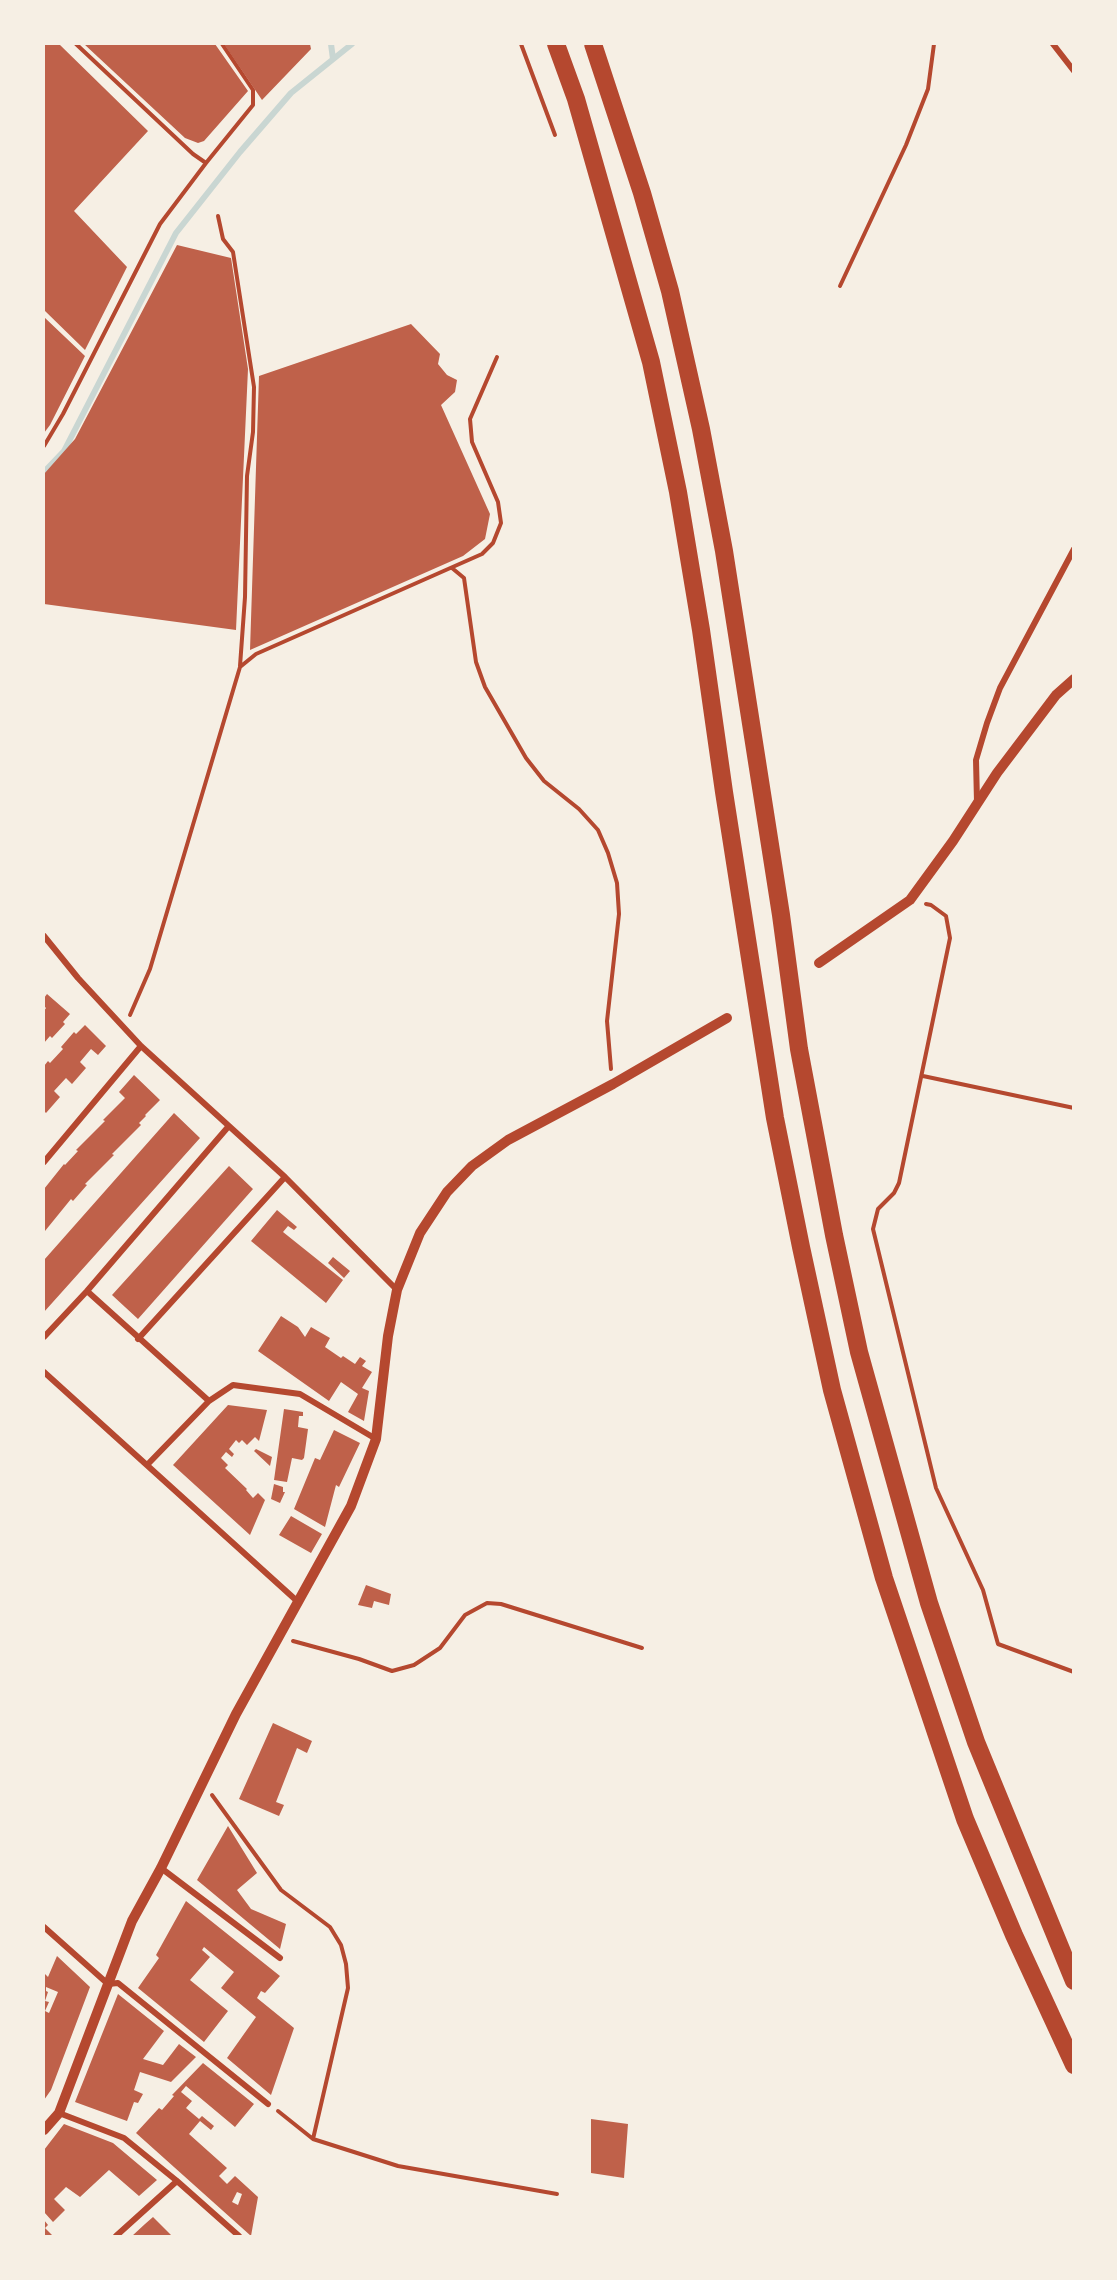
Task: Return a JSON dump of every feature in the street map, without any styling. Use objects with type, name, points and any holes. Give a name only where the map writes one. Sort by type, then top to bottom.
[{"type":"highway","points":[[556,44],[576,99],[651,362],[678,492],[775,1118],[832,1390],[884,1578],[965,1819],[1014,1935],[1074,2065]]},
{"type":"highway","points":[[593,44],[670,291],[701,429],[724,551],[799,1049],[859,1352],[936,1625],[976,1742],[1071,1974]]},
{"type":"street","points":[[1053,44],[1074,71]]},
{"type":"street","points":[[977,804],[976,760],[1000,688],[1074,549]]},
{"type":"street","points":[[819,963],[910,900],[997,773],[1056,695],[1074,679]]},
{"type":"street","points":[[44,936],[78,978],[141,1046],[285,1177],[397,1290]]},
{"type":"street","points":[[44,2130],[59,2113],[132,1921],[204,1783],[236,1714],[351,1506],[376,1439],[388,1336],[397,1290],[420,1233],[447,1192],[472,1166],[508,1140],[613,1084],[727,1018]]},
{"type":"street","points":[[44,1162],[141,1046]]},
{"type":"street","points":[[44,1337],[87,1291],[228,1127]]},
{"type":"street","points":[[138,1338],[285,1177]]},
{"type":"street","points":[[87,1291],[209,1401]]},
{"type":"street","points":[[44,1372],[297,1601]]},
{"type":"street","points":[[148,1464],[209,1401],[233,1385],[300,1394],[376,1439]]},
{"type":"street","points":[[161,1868],[280,1958]]},
{"type":"street","points":[[44,1927],[108,1984],[118,1983],[268,2104]]},
{"type":"street","points":[[59,2113],[124,2138],[239,2236]]},
{"type":"street","points":[[116,2236],[177,2181]]},
{"type":"path","points":[[76,44],[206,164]]},
{"type":"path","points":[[44,446],[63,414],[155,234],[253,105],[254,90],[222,44]]},
{"type":"path","points":[[521,44],[555,135]]},
{"type":"path","points":[[840,286],[906,145],[928,89],[934,44]]},
{"type":"path","points":[[124,1026],[150,969],[240,667],[246,576],[247,476],[253,432],[254,387],[233,252],[223,239],[218,216]]},
{"type":"path","points":[[240,667],[256,654],[482,554],[493,543],[501,523],[498,502],[472,442],[470,419],[497,357]]},
{"type":"path","points":[[452,568],[464,578],[476,662],[485,687],[526,758],[544,781],[579,808],[598,830],[614,873],[619,914],[607,1021],[613,1084]]},
{"type":"path","points":[[910,900],[931,904],[946,916],[950,938],[899,1183],[894,1193],[878,1209],[873,1229],[936,1488],[983,1590],[998,1644],[1074,1672]]},
{"type":"path","points":[[923,1076],[1074,1108]]},
{"type":"path","points":[[278,1637],[359,1659],[392,1671],[414,1665],[440,1648],[465,1615],[487,1603],[501,1604],[642,1648]]},
{"type":"path","points":[[204,1783],[281,1890],[330,1927],[340,1945],[346,1964],[348,1988],[313,2139]]},
{"type":"path","points":[[268,2104],[313,2139],[398,2166],[558,2194]]},
{"type":"building","points":[[44,44],[59,44],[148,131],[74,211],[127,267],[85,350],[44,310]]},
{"type":"building","points":[[84,44],[215,44],[248,91],[204,141],[198,143],[185,138]]},
{"type":"building","points":[[224,44],[310,44],[311,49],[262,100]]},
{"type":"building","points":[[177,245],[231,258],[248,369],[236,630],[44,604],[44,474],[75,439]]},
{"type":"building","points":[[44,317],[85,356],[44,433]]},
{"type":"building","points":[[411,324],[440,354],[438,364],[447,375],[457,380],[455,392],[441,405],[490,514],[485,539],[463,556],[250,650],[259,376]]},
{"type":"building","points":[[47,994],[70,1014],[63,1022],[65,1024],[44,1043],[44,1011],[46,1008],[44,998]]},
{"type":"building","points":[[85,1025],[106,1046],[98,1055],[91,1049],[80,1062],[86,1068],[72,1084],[66,1078],[54,1091],[60,1097],[46,1113],[44,1111],[44,1066],[63,1049],[61,1047],[74,1032],[76,1034]]},
{"type":"building","points":[[134,1075],[160,1100],[145,1115],[139,1123],[141,1125],[85,1184],[87,1185],[73,1201],[71,1199],[45,1231],[44,1189],[78,1151],[76,1150],[125,1098],[119,1092]]},
{"type":"building","points":[[174,1113],[200,1138],[44,1312],[44,1260]]},
{"type":"building","points":[[229,1166],[253,1189],[138,1319],[112,1295]]},
{"type":"building","points":[[277,1210],[297,1227],[294,1230],[288,1226],[283,1232],[343,1280],[326,1303],[251,1241]]},
{"type":"building","points":[[333,1257],[350,1271],[344,1278],[328,1263]]},
{"type":"building","points":[[281,1316],[298,1327],[305,1337],[311,1327],[330,1338],[325,1347],[341,1358],[343,1356],[355,1364],[360,1357],[366,1361],[362,1366],[372,1372],[362,1388],[369,1391],[364,1421],[348,1412],[358,1394],[341,1382],[329,1401],[258,1351]]},
{"type":"building","points":[[228,1405],[267,1410],[259,1441],[255,1437],[247,1445],[242,1440],[239,1443],[236,1440],[229,1449],[234,1454],[232,1457],[226,1452],[221,1458],[228,1465],[225,1468],[253,1498],[258,1493],[265,1500],[250,1535],[173,1465]]},
{"type":"building","points":[[284,1409],[303,1412],[303,1416],[299,1416],[298,1427],[308,1429],[304,1458],[302,1460],[292,1458],[287,1482],[274,1480]]},
{"type":"building","points":[[334,1430],[360,1443],[339,1487],[336,1485],[325,1527],[294,1509],[315,1458],[320,1460]]},
{"type":"building","points":[[256,1449],[272,1457],[270,1466],[254,1451]]},
{"type":"building","points":[[274,1484],[283,1487],[283,1492],[285,1492],[280,1503],[271,1499]]},
{"type":"building","points":[[291,1516],[322,1534],[311,1553],[279,1535]]},
{"type":"building","points":[[366,1585],[391,1594],[389,1605],[374,1601],[372,1608],[358,1605]]},
{"type":"building","points":[[273,1723],[312,1741],[307,1753],[297,1748],[276,1802],[284,1805],[279,1816],[239,1799]]},
{"type":"building","points":[[228,1826],[257,1873],[237,1890],[251,1909],[286,1924],[280,1949],[197,1880]]},
{"type":"building","points":[[186,1901],[280,1976],[265,1993],[261,1991],[257,1998],[294,2028],[271,2095],[227,2058],[256,2017],[221,1988],[234,1972],[204,1947],[202,1950],[210,1957],[190,1980],[228,2011],[204,2042],[138,1988],[159,1958],[156,1955]]},
{"type":"building","points":[[57,1956],[90,1987],[51,2090],[44,2100],[44,1973],[48,1977]],"holes":[[[46,1987],[58,1992],[49,2013],[45,2011],[49,2002],[45,2001],[48,1992]]]},
{"type":"building","points":[[118,1994],[164,2031],[143,2059],[163,2065],[179,2044],[196,2057],[171,2082],[140,2072],[134,2090],[143,2094],[138,2103],[134,2102],[127,2121],[75,2102]]},
{"type":"building","points":[[203,2063],[254,2104],[235,2127],[186,2086],[181,2092],[192,2101],[186,2108],[199,2119],[202,2116],[214,2126],[211,2130],[200,2121],[189,2134],[227,2168],[219,2176],[227,2184],[235,2176],[258,2197],[251,2236],[136,2133],[159,2108],[162,2110],[174,2096],[172,2095]],"holes":[[[237,2192],[242,2194],[238,2205],[232,2202]]]},
{"type":"building","points":[[591,2119],[628,2124],[624,2178],[591,2173]]},
{"type":"building","points":[[64,2124],[113,2143],[157,2180],[139,2196],[109,2170],[80,2197],[66,2187],[54,2199],[65,2210],[53,2222],[44,2212],[44,2150]]},
{"type":"building","points":[[153,2217],[172,2236],[132,2236],[145,2224]]},
{"type":"building","points":[[44,2220],[48,2225],[45,2228],[53,2236],[44,2236]]},
{"type":"waterway","points":[[331,44],[333,59]]},
{"type":"waterway","points":[[44,472],[64,451],[176,233],[240,152],[291,93],[352,44]]}]
